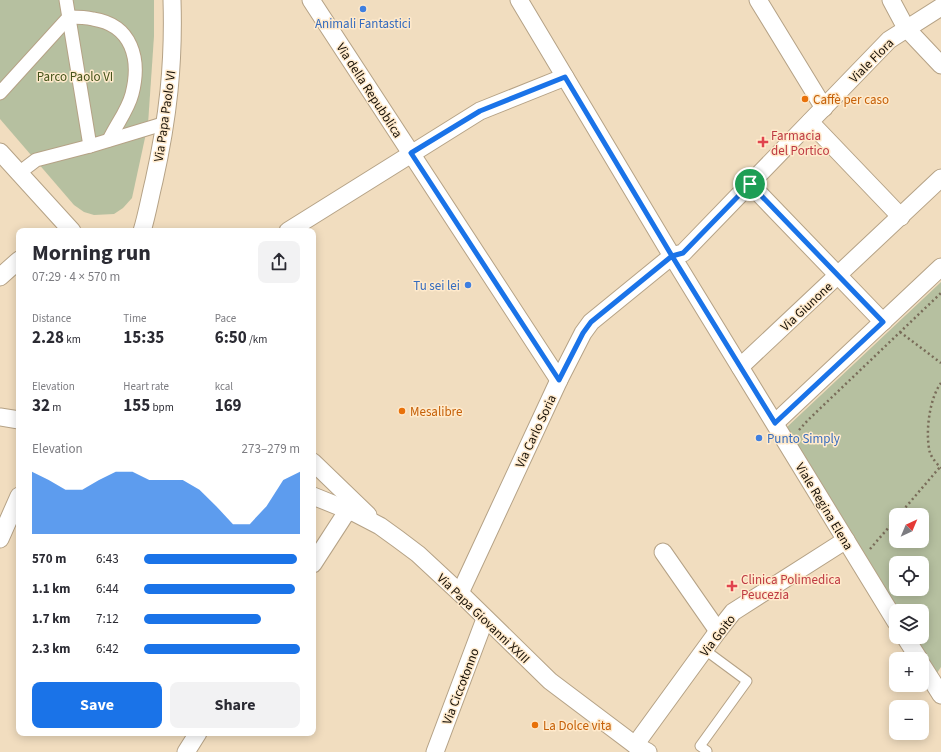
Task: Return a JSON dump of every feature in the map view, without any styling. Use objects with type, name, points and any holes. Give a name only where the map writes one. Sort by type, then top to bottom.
[{"type":"street","points":[[66,0],[90,146]]},
{"type":"street","name":"Via Papa Paolo VI","points":[[143,228],[166,123],[173,36],[172,0]]},
{"type":"street","name":"Via della Repubblica","points":[[311,0],[559,380]]},
{"type":"street","name":"Viale Regina Elena","points":[[519,0],[672,256],[889,611]]},
{"type":"street","points":[[758,0],[824,108]]},
{"type":"street","points":[[892,0],[906,28],[941,65]]},
{"type":"street","name":"Viale Flora","points":[[672,256],[683,253],[889,40],[941,7]]},
{"type":"street","points":[[0,92],[69,17]]},
{"type":"street","points":[[69,17],[94,19],[112,25],[122,32],[130,42],[134,55],[135,67],[132,94],[109,140]]},
{"type":"street","points":[[293,228],[480,111],[565,77]]},
{"type":"street","points":[[810,122],[900,217]]},
{"type":"street","points":[[19,173],[36,160],[90,146],[166,123]]},
{"type":"street","points":[[0,152],[19,173],[62,228]]},
{"type":"street","name":"Via Giunone","points":[[740,367],[941,178]]},
{"type":"street","points":[[750,184],[883,322]]},
{"type":"street","name":"Via Carlo Soria","points":[[460,593],[559,380],[583,333],[591,322],[672,256]]},
{"type":"street","points":[[0,277],[16,263]]},
{"type":"street","points":[[775,423],[941,267]]},
{"type":"street","points":[[0,417],[16,420]]},
{"type":"street","points":[[316,465],[380,526]]},
{"type":"street","name":"Via Papa Giovanni XXIII","points":[[316,497],[348,510],[380,526],[418,554],[550,681],[642,748]]},
{"type":"street","points":[[0,539],[16,503]]},
{"type":"street","points":[[316,559],[348,510]]},
{"type":"street","name":"Via Goito","points":[[642,748],[705,650],[733,612],[846,540]]},
{"type":"street","points":[[663,552],[718,631]]},
{"type":"street","name":"Via Ciccotonno","points":[[435,752],[485,619]]},
{"type":"street","points":[[929,674],[939,687]]},
{"type":"street","points":[[186,752],[196,736]]},
{"type":"lane","points":[[705,650],[746,681],[700,746],[706,752]]},
{"type":"path","points":[[798,429],[941,293]]},
{"type":"path","points":[[900,332],[941,363]]},
{"type":"path","points":[[905,508],[941,467],[930,454],[927,436],[930,412],[937,388],[941,383]]},
{"type":"path","points":[[870,549],[889,526]]},
{"type":"green space","name":"Parco Paolo VI","points":[[0,0],[154,0],[154,36],[148,124],[132,198],[123,208],[114,214],[94,215],[84,212],[74,205],[0,119]]},
{"type":"green space","points":[[941,282],[941,667],[937,673],[929,660],[929,652],[924,652],[919,644],[929,644],[929,604],[895,604],[890,596],[929,596],[929,556],[889,556],[889,595],[787,427]]},
{"type":"place","name":"Animali Fantastici","points":[[363,9]]},
{"type":"place","name":"Caffè per caso","points":[[805,99]]},
{"type":"place","name":"Farmacia del Portico","points":[[763,142]]},
{"type":"place","name":"Tu sei lei","points":[[468,285]]},
{"type":"place","name":"Mesalibre","points":[[402,411]]},
{"type":"place","name":"Punto Simply","points":[[759,438]]},
{"type":"place","name":"Clinica Polimedica Peucezia","points":[[732,586]]},
{"type":"place","name":"La Dolce vita","points":[[535,725]]},
{"type":"route","points":[[750,184],[683,253],[672,256],[591,322],[583,333],[559,380],[411,153],[480,111],[565,77],[672,256],[775,423],[883,322],[750,184]]}]
